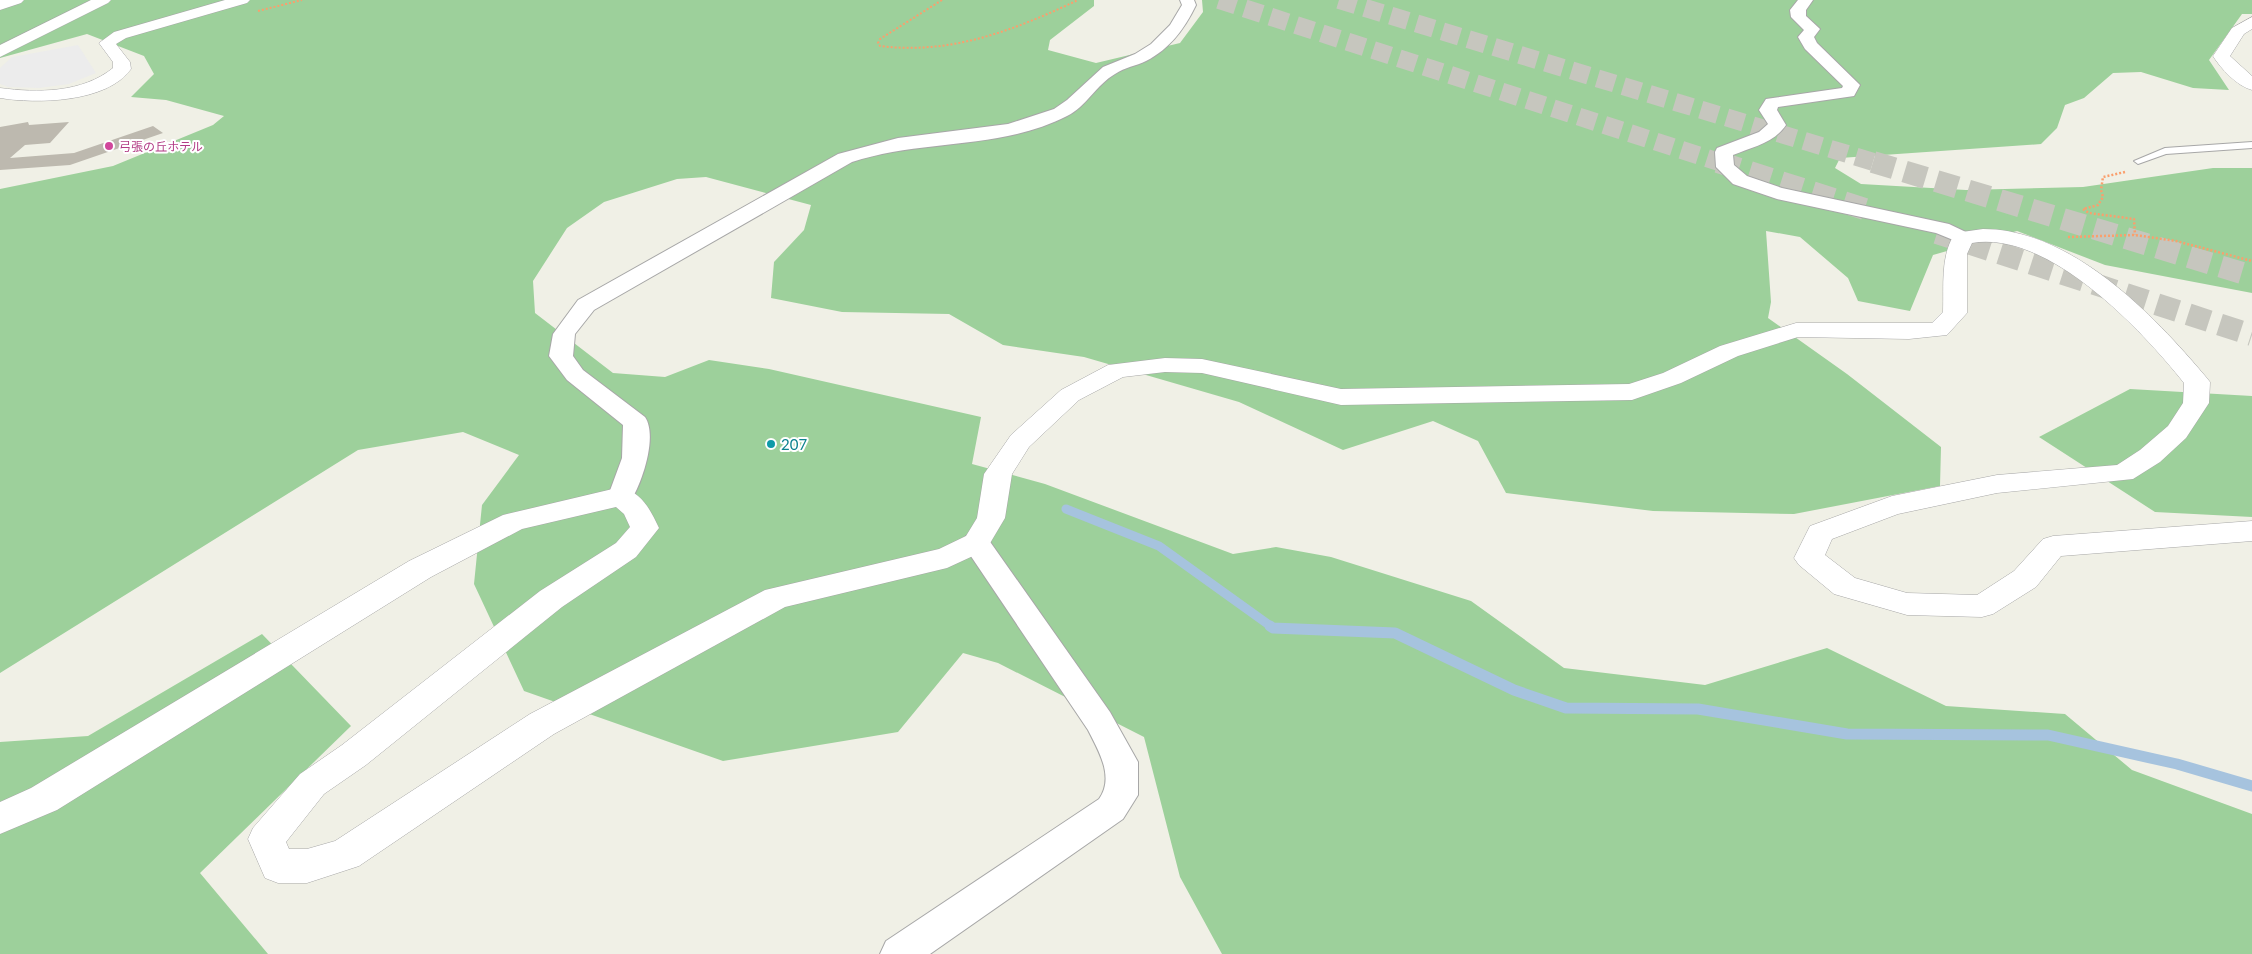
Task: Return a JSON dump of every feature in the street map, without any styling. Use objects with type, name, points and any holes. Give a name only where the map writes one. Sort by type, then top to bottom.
[{"type":"street","points":[[0,5],[16,0]]},
{"type":"street","points":[[0,52],[103,0]]},
{"type":"street","points":[[0,93],[39,96],[63,95],[115,77],[122,69],[121,62],[107,43],[120,35],[242,0]]},
{"type":"street","points":[[621,496],[635,458],[636,422],[575,375],[561,356],[564,334],[586,305],[859,152],[888,146],[1015,128],[1062,112],[1109,70],[1142,56],[1170,37],[1189,5],[1188,0]]},
{"type":"street","points":[[1806,0],[1798,10],[1799,17],[1812,29],[1806,37],[1811,46],[1852,85],[1848,92],[1772,103],[1768,110],[1777,125],[1764,136],[1724,152],[1725,167],[1740,180],[1777,193],[1942,228],[1963,238],[1986,235],[2021,242],[2056,257],[2118,299],[2154,332],[2197,382],[2196,403],[2177,432],[2150,456],[2124,473],[1998,484],[1892,506],[1820,533],[1809,558],[1845,586],[1907,604],[1982,606],[2025,579],[2053,546],[2252,531]]},
{"type":"street","points":[[2252,22],[2238,31],[2220,56],[2252,85]]},
{"type":"street","points":[[621,496],[636,509],[645,528],[626,550],[551,600],[354,755],[312,784],[266,839],[278,866],[307,866],[346,854],[542,724],[776,598],[947,558],[976,543],[991,518],[998,474],[1020,441],[1070,396],[1117,370],[1165,365],[1202,366],[1340,397],[1632,392],[1672,378],[1729,351],[1796,330],[1908,332],[1939,330],[1954,313],[1956,254],[1963,238]]},
{"type":"street","points":[[0,818],[44,799],[420,569],[513,522],[621,496]]},
{"type":"street","points":[[899,954],[1110,809],[1120,795],[1121,762],[1099,721],[976,543]]},
{"type":"lane","points":[[2138,161],[2165,151],[2252,145]]},
{"type":"path","points":[[942,0],[880,40],[878,43],[880,46],[915,50],[944,47],[1014,28],[1078,0]]},
{"type":"path","points":[[2135,235],[2134,219],[2089,213],[2083,209],[2098,206],[2102,197],[2103,177],[2141,167],[2138,161]]},
{"type":"path","points":[[2066,237],[2135,235],[2176,241],[2252,261]]},
{"type":"green space","points":[[0,0],[1094,0],[1094,6],[1050,40],[1048,50],[1096,63],[1180,43],[1203,12],[1202,0],[2252,0],[2252,14],[2242,14],[2209,60],[2229,90],[2193,88],[2141,72],[2113,73],[2084,98],[2065,105],[2057,128],[2041,144],[1840,158],[1835,168],[1861,184],[1966,190],[2083,187],[2213,168],[2252,168],[2252,293],[2105,265],[2017,231],[1933,255],[1910,311],[1858,301],[1848,278],[1800,237],[1766,231],[1771,302],[1768,318],[1847,374],[1941,447],[1940,486],[1794,514],[1653,511],[1506,493],[1478,441],[1433,421],[1343,450],[1239,402],[1084,357],[1003,345],[949,314],[842,312],[771,298],[774,262],[804,230],[811,205],[706,177],[677,179],[604,202],[567,228],[533,281],[535,313],[613,373],[665,377],[709,360],[769,369],[981,417],[972,464],[1045,484],[1233,554],[1276,547],[1331,557],[1471,601],[1564,668],[1705,685],[1827,648],[1946,706],[2065,714],[2132,770],[2252,814],[2252,954],[1222,954],[1180,877],[1144,737],[998,663],[963,653],[898,732],[723,761],[524,691],[474,584],[482,505],[519,455],[463,432],[358,450],[0,673],[0,189],[113,166],[213,125],[224,116],[166,100],[131,97],[154,74],[144,56],[87,34],[0,58]]},
{"type":"green space","points":[[2130,389],[2252,396],[2252,517],[2155,512],[2039,437]]},
{"type":"green space","points":[[262,634],[351,726],[200,873],[268,954],[0,954],[0,742],[88,736]]},
{"type":"shaded area","points":[[78,45],[96,73],[69,84],[39,88],[8,87],[0,84],[0,68],[12,57]]},
{"type":"building","name":"弓張の丘ホテル","points":[[28,122],[29,125],[69,122],[50,143],[25,145],[10,158],[74,153],[153,126],[163,133],[70,165],[0,170],[0,127]]},
{"type":"waterway","points":[[1066,509],[1159,546],[1272,627]]},
{"type":"waterway","points":[[1270,626],[1273,628],[1395,633],[1514,690],[1566,708],[1698,709],[1847,734],[2048,735],[2177,764],[2252,786]]},
{"type":"tunnel","points":[[1219,0],[1722,163]]},
{"type":"tunnel","points":[[1339,0],[1877,163]]},
{"type":"tunnel","points":[[1718,162],[1868,210]]},
{"type":"tunnel","points":[[1873,162],[2252,276]]},
{"type":"tunnel","points":[[1937,233],[2252,335]]},
{"type":"place","name":"弓張の丘ホテル","points":[[109,146]]},
{"type":"place","name":"207","points":[[771,444]]}]
